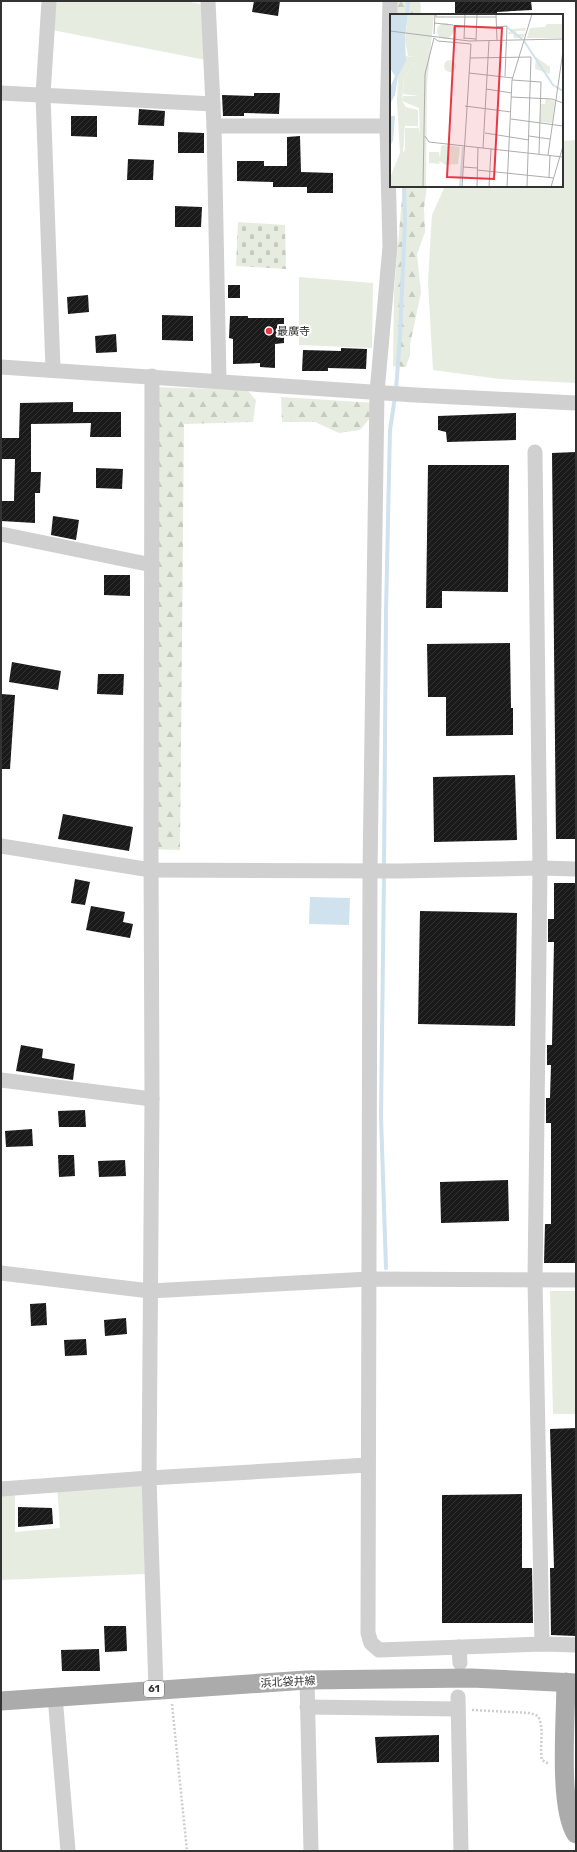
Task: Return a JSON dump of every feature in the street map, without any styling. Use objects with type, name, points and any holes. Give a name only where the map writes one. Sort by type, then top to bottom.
[{"type":"main road","name":"浜北袋井線","points":[[1,1701],[55,1696],[306,1680],[471,1678],[571,1682]]},
{"type":"main road","name":"61","points":[[571,1682],[566,1803],[571,1827],[576,1834]]},
{"type":"street","points":[[49,1],[43,95],[53,370]]},
{"type":"street","points":[[208,1],[214,126],[219,380]]},
{"type":"street","points":[[390,1],[387,126],[390,247],[380,392],[373,870],[372,1279],[368,1465],[368,1633],[371,1643],[379,1650],[542,1644],[576,1645]]},
{"type":"street","points":[[1,93],[213,104]]},
{"type":"street","points":[[214,126],[387,126]]},
{"type":"street","points":[[1,367],[219,380],[415,395],[576,403]]},
{"type":"street","points":[[152,376],[152,1099],[149,1478],[163,1689]]},
{"type":"street","points":[[535,452],[540,868],[535,1280],[542,1644]]},
{"type":"street","points":[[1,534],[152,566]]},
{"type":"street","points":[[1,846],[151,870],[400,871],[540,868],[576,869]]},
{"type":"street","points":[[1,1080],[152,1099]]},
{"type":"street","points":[[1,1273],[150,1292],[372,1279],[576,1280]]},
{"type":"street","points":[[1,1489],[149,1478],[368,1465]]},
{"type":"street","points":[[459,1647],[460,1663]]},
{"type":"street","points":[[306,1680],[308,1706],[311,1851]]},
{"type":"street","points":[[55,1696],[68,1851]]},
{"type":"street","points":[[308,1706],[458,1703],[461,1851]]},
{"type":"path","points":[[163,1689],[187,1851]]},
{"type":"path","points":[[458,1703],[530,1713],[538,1716],[542,1724],[540,1750],[542,1760],[555,1767]]},
{"type":"green space","points":[[50,1],[187,1],[208,6],[211,61],[47,29]]},
{"type":"green space","points":[[390,1],[420,1],[421,14],[391,14]]},
{"type":"green space","points":[[576,140],[576,383],[499,379],[433,370],[428,281],[432,215],[445,187],[563,187],[563,141]]},
{"type":"green space","points":[[403,187],[427,187],[424,208],[425,232],[417,254],[421,293],[410,344],[410,354],[406,367],[393,366],[394,292]]},
{"type":"green space","points":[[238,222],[285,225],[286,269],[236,266]]},
{"type":"green space","points":[[299,277],[373,283],[372,348],[299,345]]},
{"type":"green space","points":[[152,387],[247,390],[256,400],[253,422],[184,424],[180,850],[151,849]]},
{"type":"green space","points":[[281,397],[376,403],[376,411],[360,430],[339,433],[315,422],[282,422]]},
{"type":"green space","points":[[550,1291],[576,1291],[576,1414],[553,1414]]},
{"type":"green space","points":[[142,1478],[145,1574],[1,1580],[1,1492],[15,1493],[15,1532],[60,1528],[57,1485]]},
{"type":"water","points":[[310,897],[350,898],[349,925],[309,924]]},
{"type":"building","points":[[254,1],[280,1],[278,16],[252,12]]},
{"type":"building","points":[[455,1],[531,1],[532,10],[497,12],[497,14],[455,14]]},
{"type":"building","points":[[254,93],[280,93],[279,114],[244,113],[244,116],[223,116],[222,95],[254,96]]},
{"type":"building","points":[[139,109],[165,111],[164,126],[138,125]]},
{"type":"building","points":[[71,116],[97,116],[97,137],[71,136]]},
{"type":"building","points":[[178,132],[204,133],[204,153],[178,153]]},
{"type":"building","points":[[300,136],[301,172],[333,173],[333,193],[307,193],[307,187],[273,187],[273,182],[237,181],[237,161],[264,161],[264,166],[287,166],[287,137]]},
{"type":"building","points":[[128,159],[154,160],[153,180],[127,180]]},
{"type":"building","points":[[175,206],[202,207],[201,227],[175,227]]},
{"type":"building","points":[[228,285],[240,285],[240,298],[228,298]]},
{"type":"building","points":[[88,295],[89,312],[68,314],[67,297]]},
{"type":"building","points":[[162,315],[193,316],[193,341],[162,340]]},
{"type":"building","points":[[230,316],[248,316],[248,318],[284,318],[284,343],[275,344],[275,368],[260,367],[260,363],[233,364],[233,339],[229,338]]},
{"type":"building","points":[[116,334],[117,352],[96,353],[95,336]]},
{"type":"building","points":[[341,348],[367,349],[366,369],[328,368],[328,371],[302,371],[303,350],[341,351]]},
{"type":"building","points":[[73,402],[73,412],[121,412],[121,437],[90,437],[91,423],[31,424],[31,472],[41,472],[40,493],[35,493],[35,523],[1,521],[1,501],[14,501],[15,459],[1,459],[1,438],[19,438],[20,403]]},
{"type":"building","points":[[516,413],[516,440],[447,442],[446,432],[438,430],[438,416]]},
{"type":"building","points":[[576,452],[576,839],[556,839],[552,453]]},
{"type":"building","points":[[428,465],[509,465],[508,592],[442,591],[442,608],[426,608]]},
{"type":"building","points":[[96,468],[123,469],[122,489],[96,488]]},
{"type":"building","points":[[53,516],[79,520],[76,540],[51,535]]},
{"type":"building","points":[[104,575],[130,575],[130,596],[104,595]]},
{"type":"building","points":[[510,643],[513,735],[446,736],[446,697],[428,697],[427,644]]},
{"type":"building","points":[[12,662],[61,671],[58,690],[9,682]]},
{"type":"building","points":[[98,674],[124,674],[123,695],[97,694]]},
{"type":"building","points":[[1,694],[15,695],[10,769],[1,769]]},
{"type":"building","points":[[515,775],[517,840],[434,842],[433,777]]},
{"type":"building","points":[[63,814],[133,827],[129,851],[58,839]]},
{"type":"building","points":[[75,879],[90,882],[85,905],[71,903]]},
{"type":"building","points":[[554,883],[576,883],[576,1263],[544,1263],[545,1224],[551,1224],[551,1123],[546,1123],[546,1098],[550,1098],[551,1065],[547,1065],[547,1045],[552,1045],[554,942],[548,942],[548,919],[554,919]]},
{"type":"building","points":[[91,906],[125,912],[123,922],[133,924],[130,938],[86,930]]},
{"type":"building","points":[[420,911],[517,913],[515,1026],[418,1024]]},
{"type":"building","points":[[21,1045],[43,1049],[42,1058],[75,1064],[73,1080],[16,1071]]},
{"type":"building","points":[[85,1110],[86,1127],[59,1127],[58,1111]]},
{"type":"building","points":[[32,1129],[33,1146],[6,1147],[5,1131]]},
{"type":"building","points":[[58,1155],[74,1155],[75,1176],[59,1177]]},
{"type":"building","points":[[125,1160],[126,1176],[99,1177],[98,1161]]},
{"type":"building","points":[[508,1180],[509,1221],[441,1223],[440,1182]]},
{"type":"building","points":[[46,1303],[47,1325],[31,1326],[30,1304]]},
{"type":"building","points":[[126,1318],[127,1334],[105,1336],[104,1320]]},
{"type":"building","points":[[86,1339],[87,1355],[65,1356],[64,1340]]},
{"type":"building","points":[[576,1428],[576,1636],[551,1635],[550,1568],[554,1568],[550,1429]]},
{"type":"building","points":[[522,1494],[522,1568],[532,1568],[533,1623],[442,1623],[442,1495]]},
{"type":"building","points":[[18,1507],[52,1508],[53,1524],[18,1527]]},
{"type":"building","points":[[104,1626],[126,1626],[127,1651],[105,1652]]},
{"type":"building","points":[[99,1649],[100,1671],[62,1671],[61,1650]]},
{"type":"building","points":[[439,1735],[439,1762],[377,1763],[375,1737]]},
{"type":"waterway","points":[[407,14],[408,1]]},
{"type":"waterway","points":[[396,390],[405,222],[404,187]]},
{"type":"waterway","points":[[384,868],[386,612],[390,430],[395,397]]},
{"type":"waterway","points":[[384,875],[381,1116],[386,1268]]},
{"type":"place","name":"最廣寺","points":[[269,331]]}]
